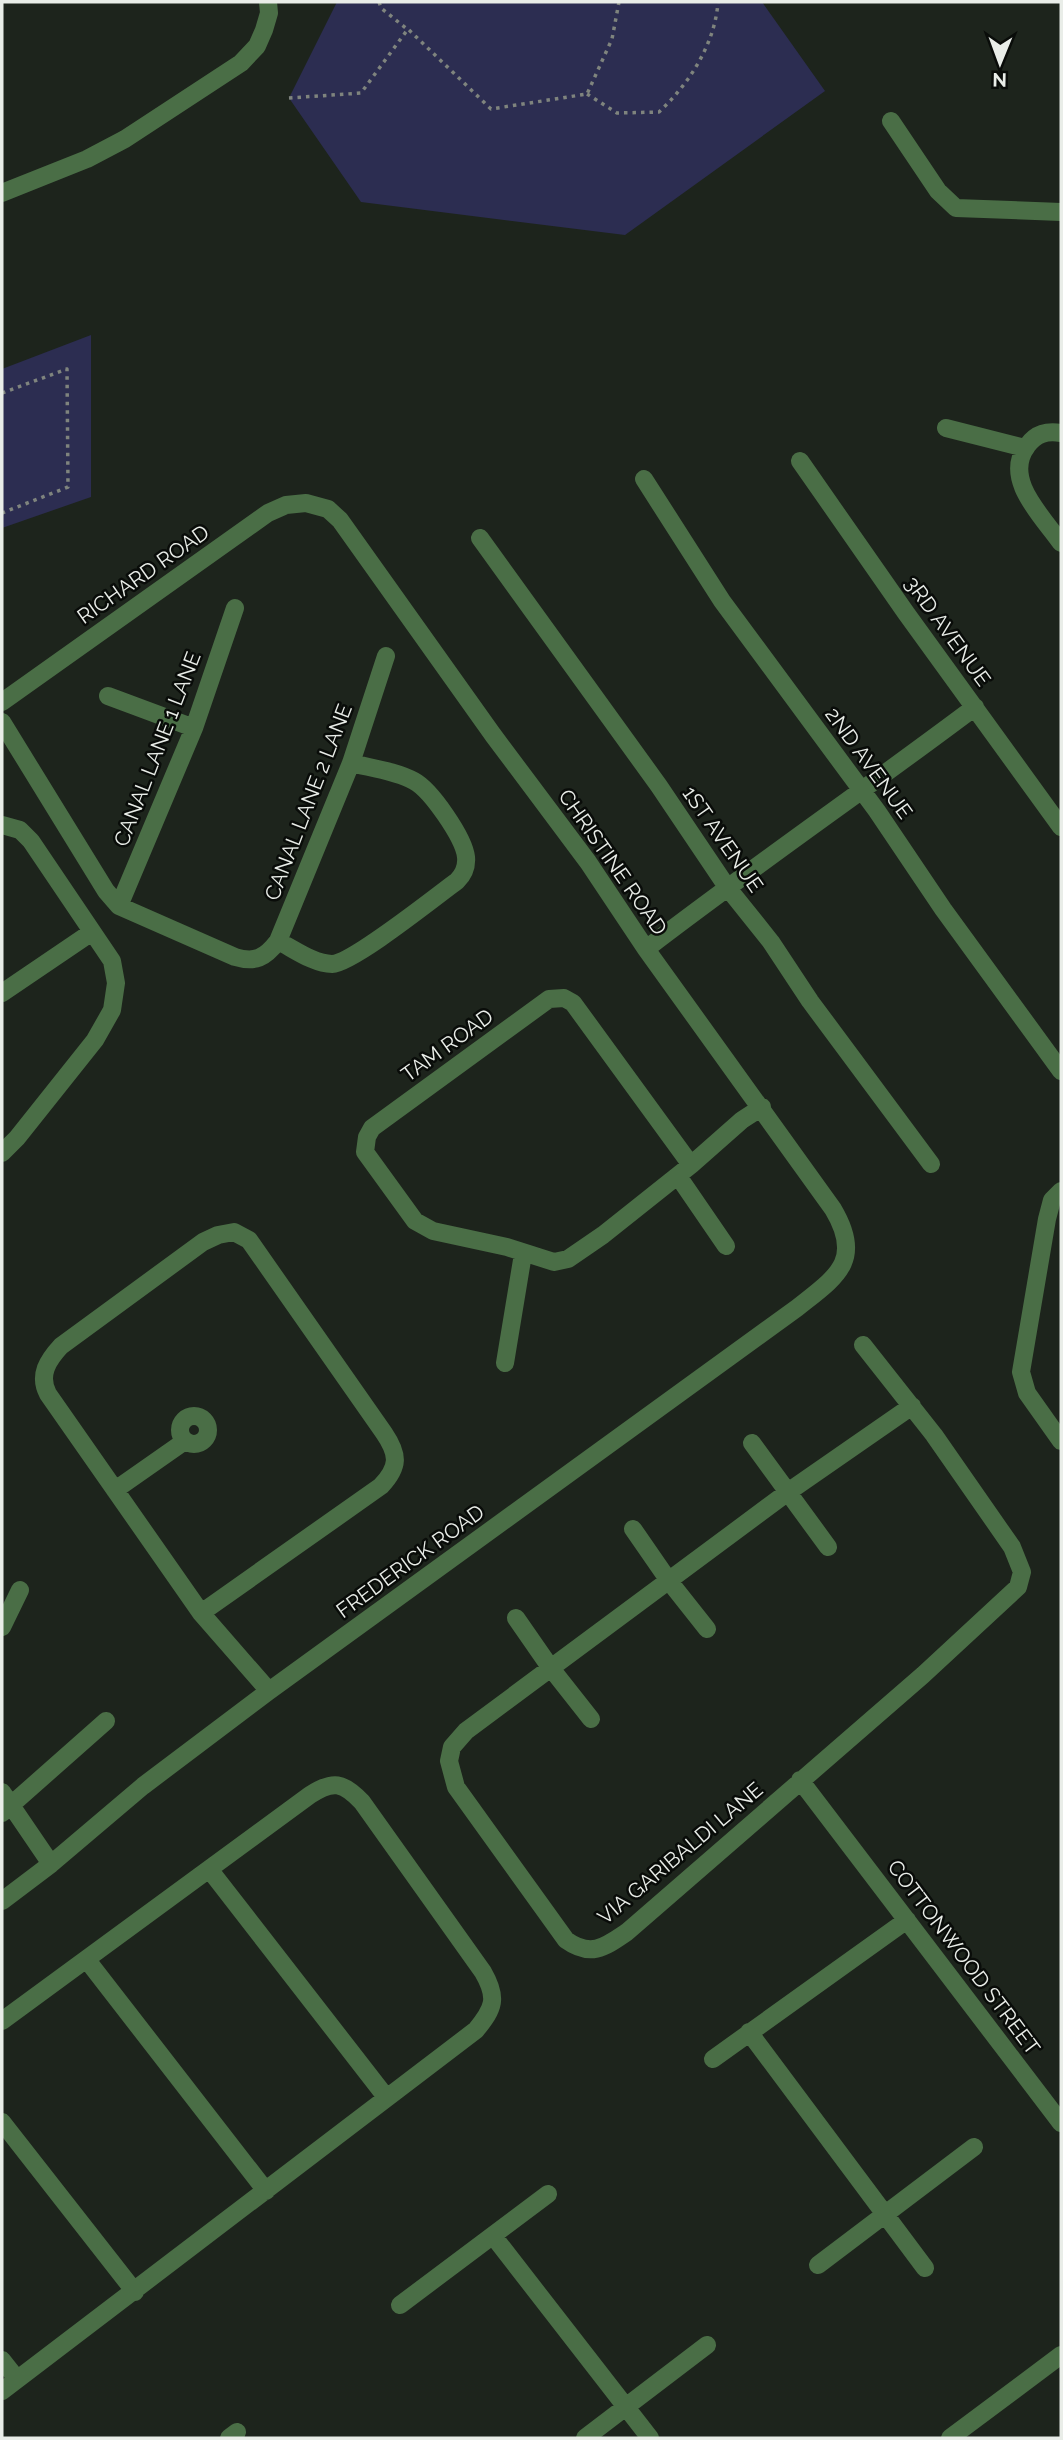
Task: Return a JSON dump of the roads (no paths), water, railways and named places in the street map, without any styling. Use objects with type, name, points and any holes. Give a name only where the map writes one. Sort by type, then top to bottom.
[{"type":"street","points":[[2,193],[87,159],[125,139],[227,74],[257,46],[269,7]]},
{"type":"street","points":[[891,121],[939,191],[956,208],[1061,212]]},
{"type":"street","points":[[946,428],[1025,449]]},
{"type":"street","points":[[1061,433],[1040,434],[1025,449],[1019,467],[1020,482],[1061,543]]},
{"type":"street","name":"3RD AVENUE","points":[[800,461],[1061,827]]},
{"type":"street","name":"2ND AVENUE","points":[[644,479],[722,601],[862,791],[943,909],[1061,1071]]},
{"type":"street","name":"RICHARD ROAD","points":[[2,702],[268,513],[297,503],[318,504]]},
{"type":"street","name":"CHRISTINE ROAD","points":[[318,504],[340,520],[762,1107],[842,1224],[847,1246],[845,1259]]},
{"type":"street","name":"1ST AVENUE","points":[[480,538],[659,786],[727,887],[771,942],[810,1001],[931,1164]]},
{"type":"street","name":"CANAL LANE 1 LANE","points":[[119,906],[194,728],[235,608]]},
{"type":"street","name":"CANAL LANE 2 LANE","points":[[119,906],[235,957],[246,960],[261,958],[268,953],[278,941],[351,763],[386,656]]},
{"type":"street","points":[[108,696],[194,728]]},
{"type":"street","points":[[646,949],[975,707]]},
{"type":"street","points":[[2,722],[106,891],[119,906]]},
{"type":"street","points":[[278,941],[321,962],[338,963],[359,953],[463,874],[466,866],[464,848],[425,789],[403,776],[351,763]]},
{"type":"street","points":[[2,825],[20,830],[31,841],[112,961],[116,983],[112,1010],[95,1040],[2,1153]]},
{"type":"street","points":[[2,993],[92,932]]},
{"type":"street","name":"TAM ROAD","points":[[726,1246],[685,1170],[573,1003],[564,998],[549,999],[372,1128],[364,1148],[415,1221],[433,1231],[507,1247],[554,1262],[568,1259],[614,1226],[685,1170],[742,1120],[762,1107]]},
{"type":"street","points":[[1061,1191],[1052,1200],[1047,1219],[1021,1372],[1027,1393],[1061,1441]]},
{"type":"street","points":[[201,1612],[382,1486],[395,1464],[393,1446],[249,1240],[242,1234],[228,1231],[203,1242],[61,1346],[45,1367],[44,1378],[48,1394],[201,1612],[269,1691]]},
{"type":"street","points":[[505,1363],[523,1254]]},
{"type":"street","name":"FREDERICK ROAD","points":[[2,1901],[144,1786],[269,1691],[797,1308],[833,1279],[845,1259]]},
{"type":"street","name":"VIA GARIBALDI LANE","points":[[863,1345],[912,1406],[1012,1547],[1022,1572],[1020,1581],[1011,1595],[970,1633],[627,1931],[601,1948],[592,1950],[575,1947],[566,1940],[456,1787],[449,1768],[452,1747],[458,1739],[550,1667],[788,1492],[912,1406]]},
{"type":"street","points":[[115,1490],[185,1441]]},
{"type":"street","points":[[752,1443],[828,1547]]},
{"type":"street","points":[[633,1529],[707,1629]]},
{"type":"street","points":[[2,1627],[20,1590]]},
{"type":"street","points":[[516,1618],[591,1719]]},
{"type":"street","points":[[51,1864],[5,1804],[106,1721]]},
{"type":"street","name":"COTTONWOOD STREET","points":[[800,1780],[1061,2123]]},
{"type":"street","points":[[2,2021],[324,1786],[334,1784],[345,1787],[362,1802],[483,1972],[493,1997],[492,2008],[476,2030],[2,2391]]},
{"type":"street","points":[[209,1869],[386,2097]]},
{"type":"street","points":[[713,2059],[907,1920]]},
{"type":"street","points":[[87,1960],[266,2191]]},
{"type":"street","points":[[749,2032],[925,2268]]},
{"type":"street","points":[[2,2122],[135,2292]]},
{"type":"street","points":[[818,2265],[974,2147]]},
{"type":"street","points":[[400,2305],[548,2194]]},
{"type":"street","points":[[494,2236],[650,2438]]},
{"type":"street","points":[[585,2438],[707,2345]]},
{"type":"street","points":[[950,2438],[1061,2355]]},
{"type":"street","points":[[2,2360],[17,2379]]}]
